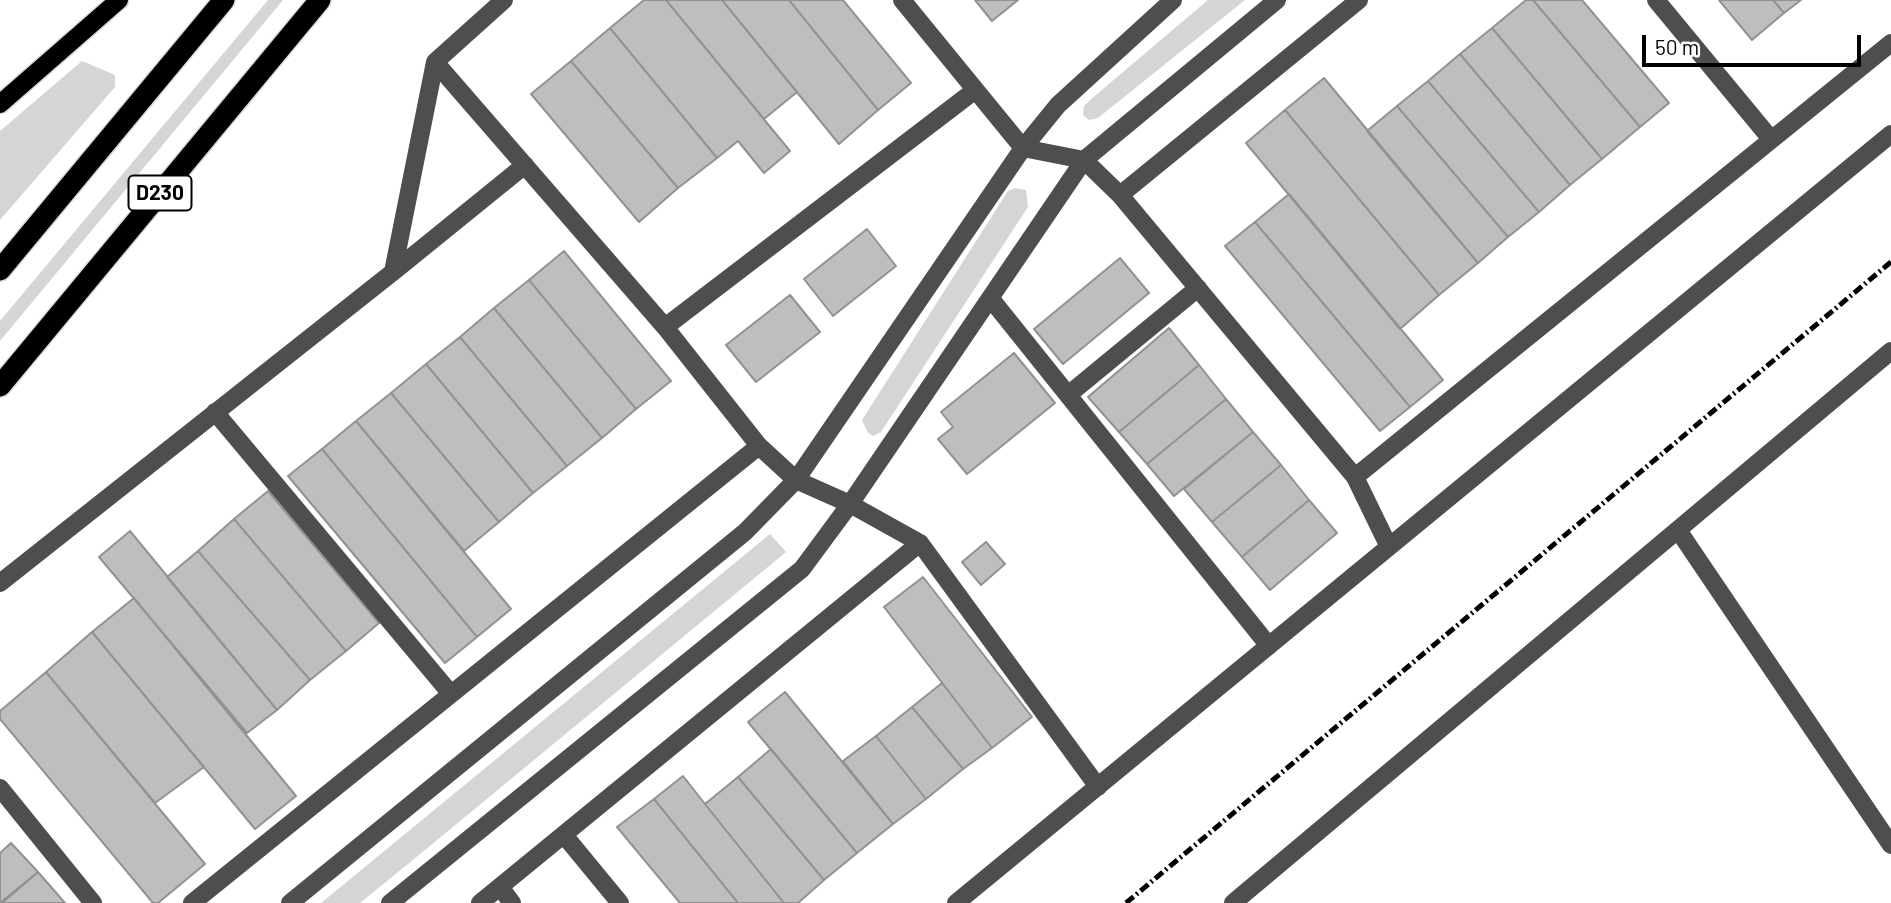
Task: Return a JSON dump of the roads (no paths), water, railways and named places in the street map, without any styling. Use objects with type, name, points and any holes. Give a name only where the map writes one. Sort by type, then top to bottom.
[{"type":"highway","points":[[0,270],[224,0]]},
{"type":"highway","name":"D230","points":[[0,386],[320,0]]},
{"type":"main road","points":[[0,104],[119,0]]},
{"type":"street","points":[[393,272],[435,62],[504,0]]},
{"type":"street","points":[[902,0],[1023,148],[1084,160],[1120,195],[1355,477],[1389,547]]},
{"type":"street","points":[[390,903],[803,569],[1084,160],[1277,0]]},
{"type":"street","points":[[1120,195],[1359,0]]},
{"type":"street","points":[[1656,0],[1770,138]]},
{"type":"street","points":[[290,903],[745,531],[796,480],[1023,148],[1058,105],[1167,2]]},
{"type":"street","points":[[1355,477],[1770,138],[1891,43]]},
{"type":"street","points":[[435,62],[665,327],[759,446],[796,480],[850,504],[920,543],[1098,787]]},
{"type":"street","points":[[665,327],[974,91]]},
{"type":"street","points":[[956,903],[1891,134]]},
{"type":"street","points":[[0,583],[525,165]]},
{"type":"street","points":[[1068,395],[1198,288]]},
{"type":"street","points":[[991,299],[1269,646]]},
{"type":"street","points":[[1233,903],[1891,351]]},
{"type":"street","points":[[215,412],[451,694]]},
{"type":"street","points":[[192,903],[759,446]]},
{"type":"street","points":[[1678,530],[1891,845]]},
{"type":"street","points":[[480,903],[920,543]]},
{"type":"street","points":[[0,788],[93,903]]},
{"type":"street","points":[[564,835],[620,903]]},
{"type":"street","points":[[500,887],[512,903]]},
{"type":"railway","points":[[1126,903],[1891,262]]}]
